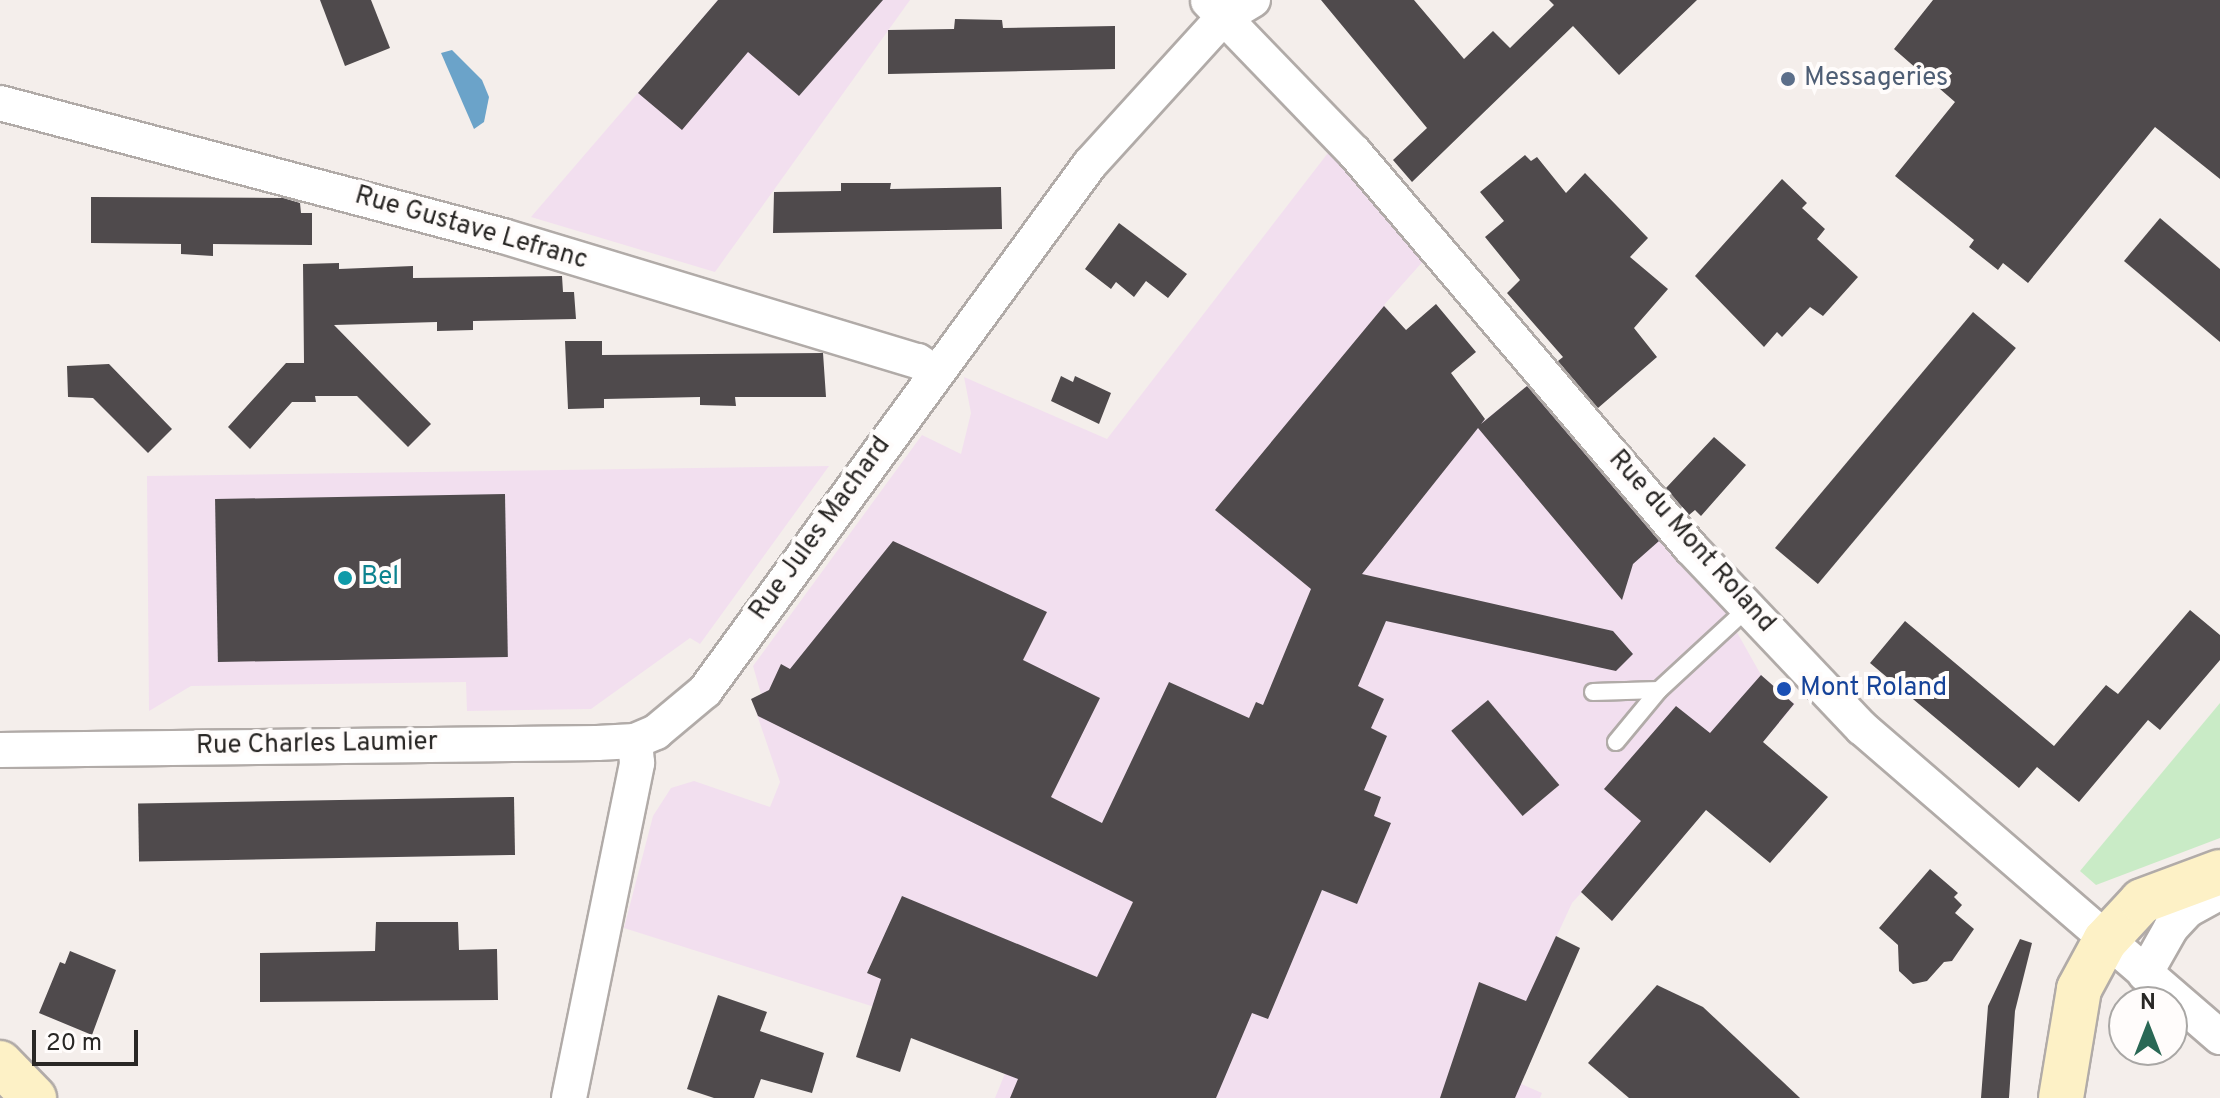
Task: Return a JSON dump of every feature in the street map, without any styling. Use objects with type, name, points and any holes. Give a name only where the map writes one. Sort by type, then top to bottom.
[{"type":"main road","points":[[2061,1098],[2079,989],[2105,941],[2142,901],[2220,872]]},
{"type":"main road","points":[[0,1063],[34,1098]]},
{"type":"street","name":"Rue Jules Machard","points":[[635,741],[673,720],[705,691],[1090,164],[1215,9],[1253,0]]},
{"type":"street","name":"Rue du Mont Roland","points":[[1215,9],[1354,152],[1748,608],[1862,728],[2105,941],[2220,1037]]},
{"type":"street","name":"Rue Gustave Lefranc","points":[[0,103],[503,236],[918,361],[936,373]]},
{"type":"street","name":"Rue Charles Laumier","points":[[0,750],[635,741]]},
{"type":"street","points":[[569,1098],[635,777],[635,741]]},
{"type":"street","points":[[2145,974],[2171,928],[2188,910],[2220,892]]},
{"type":"lane","points":[[1616,742],[1659,690],[1748,608]]},
{"type":"lane","points":[[1593,692],[1659,690]]},
{"type":"shaded area","points":[[718,0],[910,0],[715,272],[531,217]]},
{"type":"shaded area","points":[[1331,149],[1425,259],[1384,305],[1484,421],[1532,382],[1725,611],[1761,675],[1795,704],[1612,921],[1582,892],[1572,903],[1494,1072],[1542,1093],[1540,1098],[995,1098],[1014,1051],[624,928],[653,816],[671,788],[694,781],[770,807],[780,782],[752,700],[761,694],[753,666],[922,435],[961,454],[971,413],[964,377],[1107,439]]},
{"type":"shaded area","points":[[829,466],[700,644],[690,638],[591,709],[467,711],[466,682],[191,686],[149,711],[147,476]]},
{"type":"green space","points":[[2220,703],[2220,838],[2096,885],[2080,871]]},
{"type":"water","points":[[452,50],[482,80],[489,97],[484,122],[474,129],[441,53]]},
{"type":"building","points":[[320,0],[371,0],[390,48],[345,66]]},
{"type":"building","points":[[718,0],[883,0],[799,96],[748,52],[682,130],[638,93]]},
{"type":"building","points":[[1321,0],[1414,0],[1464,59],[1493,31],[1510,48],[1554,5],[1549,0],[1697,0],[1619,75],[1573,26],[1412,182],[1393,160],[1427,128]]},
{"type":"building","points":[[1933,0],[2220,0],[2220,179],[2155,127],[2028,283],[2003,263],[1998,270],[1969,247],[1974,240],[1895,176],[1955,102],[1894,49]]},
{"type":"building","points":[[955,19],[1002,20],[1003,28],[1115,26],[1115,69],[888,74],[888,30],[954,29]]},
{"type":"building","points":[[1525,155],[1531,161],[1537,157],[1566,193],[1585,173],[1648,238],[1630,257],[1668,289],[1634,328],[1657,357],[1598,408],[1558,361],[1563,357],[1507,293],[1520,280],[1485,237],[1504,221],[1480,192]]},
{"type":"building","points":[[1782,179],[1807,203],[1802,208],[1825,229],[1817,239],[1858,277],[1823,316],[1810,307],[1782,337],[1777,332],[1764,347],[1695,276]]},
{"type":"building","points":[[841,183],[891,183],[890,189],[1001,187],[1002,229],[773,233],[774,192],[841,191]]},
{"type":"building","points":[[91,197],[283,198],[300,203],[301,213],[312,213],[312,245],[213,244],[213,256],[181,254],[181,244],[91,243]]},
{"type":"building","points":[[2160,218],[2220,269],[2220,342],[2124,261]]},
{"type":"building","points":[[1119,223],[1187,274],[1168,298],[1146,281],[1134,297],[1116,282],[1111,289],[1085,269]]},
{"type":"building","points":[[339,263],[339,269],[413,266],[413,278],[562,276],[563,292],[574,292],[576,319],[473,321],[473,330],[437,331],[437,322],[334,325],[431,424],[408,447],[357,396],[315,396],[316,402],[292,402],[250,449],[228,427],[286,363],[304,363],[303,264]]},
{"type":"building","points":[[1436,304],[1476,352],[1451,373],[1485,419],[1481,424],[1527,386],[1659,541],[1633,564],[1622,600],[1478,428],[1362,574],[1613,631],[1633,654],[1616,671],[1386,621],[1358,686],[1384,699],[1371,728],[1387,736],[1364,790],[1381,797],[1374,816],[1391,823],[1357,904],[1322,890],[1268,1019],[1252,1013],[1216,1098],[1010,1098],[1018,1079],[911,1038],[900,1072],[856,1057],[881,979],[867,973],[902,896],[1097,977],[1133,902],[758,716],[751,699],[769,690],[781,664],[790,669],[893,541],[1047,612],[1023,660],[1100,698],[1051,797],[1102,823],[1169,682],[1249,718],[1256,702],[1263,705],[1311,589],[1215,510],[1384,306],[1406,330]]},
{"type":"building","points":[[1973,312],[2016,348],[1818,584],[1775,548]]},
{"type":"building","points":[[565,341],[602,341],[602,355],[823,353],[826,397],[735,397],[736,406],[700,405],[700,397],[604,399],[604,408],[568,409]]},
{"type":"building","points":[[109,364],[172,429],[148,453],[93,398],[68,397],[67,366]]},
{"type":"building","points":[[1061,376],[1073,382],[1075,376],[1111,393],[1099,424],[1051,401]]},
{"type":"building","points":[[1714,437],[1746,465],[1701,516],[1695,510],[1689,515],[1666,488]]},
{"type":"building","name":"Bel","points":[[505,494],[508,657],[218,662],[215,499]]},
{"type":"building","points":[[2190,610],[2220,635],[2220,660],[2160,730],[2148,720],[2079,802],[2037,767],[2019,788],[1870,663],[1905,621],[2054,746],[2106,685],[2118,694]]},
{"type":"building","points":[[1761,675],[1794,704],[1763,742],[1828,797],[1770,863],[1706,810],[1612,921],[1581,892],[1641,821],[1604,789],[1676,706],[1710,733]]},
{"type":"building","points":[[1488,700],[1559,785],[1523,816],[1451,731]]},
{"type":"building","points":[[514,797],[515,855],[139,862],[138,804]]},
{"type":"building","points":[[1930,869],[1958,893],[1954,897],[1962,905],[1955,913],[1974,929],[1952,961],[1944,962],[1927,981],[1913,984],[1899,971],[1898,945],[1879,928]]},
{"type":"building","points":[[376,922],[458,922],[459,950],[497,949],[498,1000],[260,1002],[260,953],[375,951]]},
{"type":"building","points":[[1556,936],[1580,948],[1515,1098],[1440,1098],[1479,982],[1526,1001]]},
{"type":"building","points":[[2020,939],[2032,943],[2015,1011],[2009,1098],[1981,1098],[1988,1006]]},
{"type":"building","points":[[70,951],[116,970],[92,1035],[39,1013],[60,962],[65,964]]},
{"type":"building","points":[[1657,985],[1703,1007],[1800,1098],[1629,1098],[1588,1063]]},
{"type":"building","points":[[718,995],[767,1012],[760,1031],[824,1053],[812,1093],[761,1079],[754,1098],[714,1098],[687,1089]]},
{"type":"place","name":"Messageries","points":[[1788,79]]},
{"type":"place","name":"Bel","points":[[345,578]]},
{"type":"place","name":"Mont Roland","points":[[1784,689]]}]
